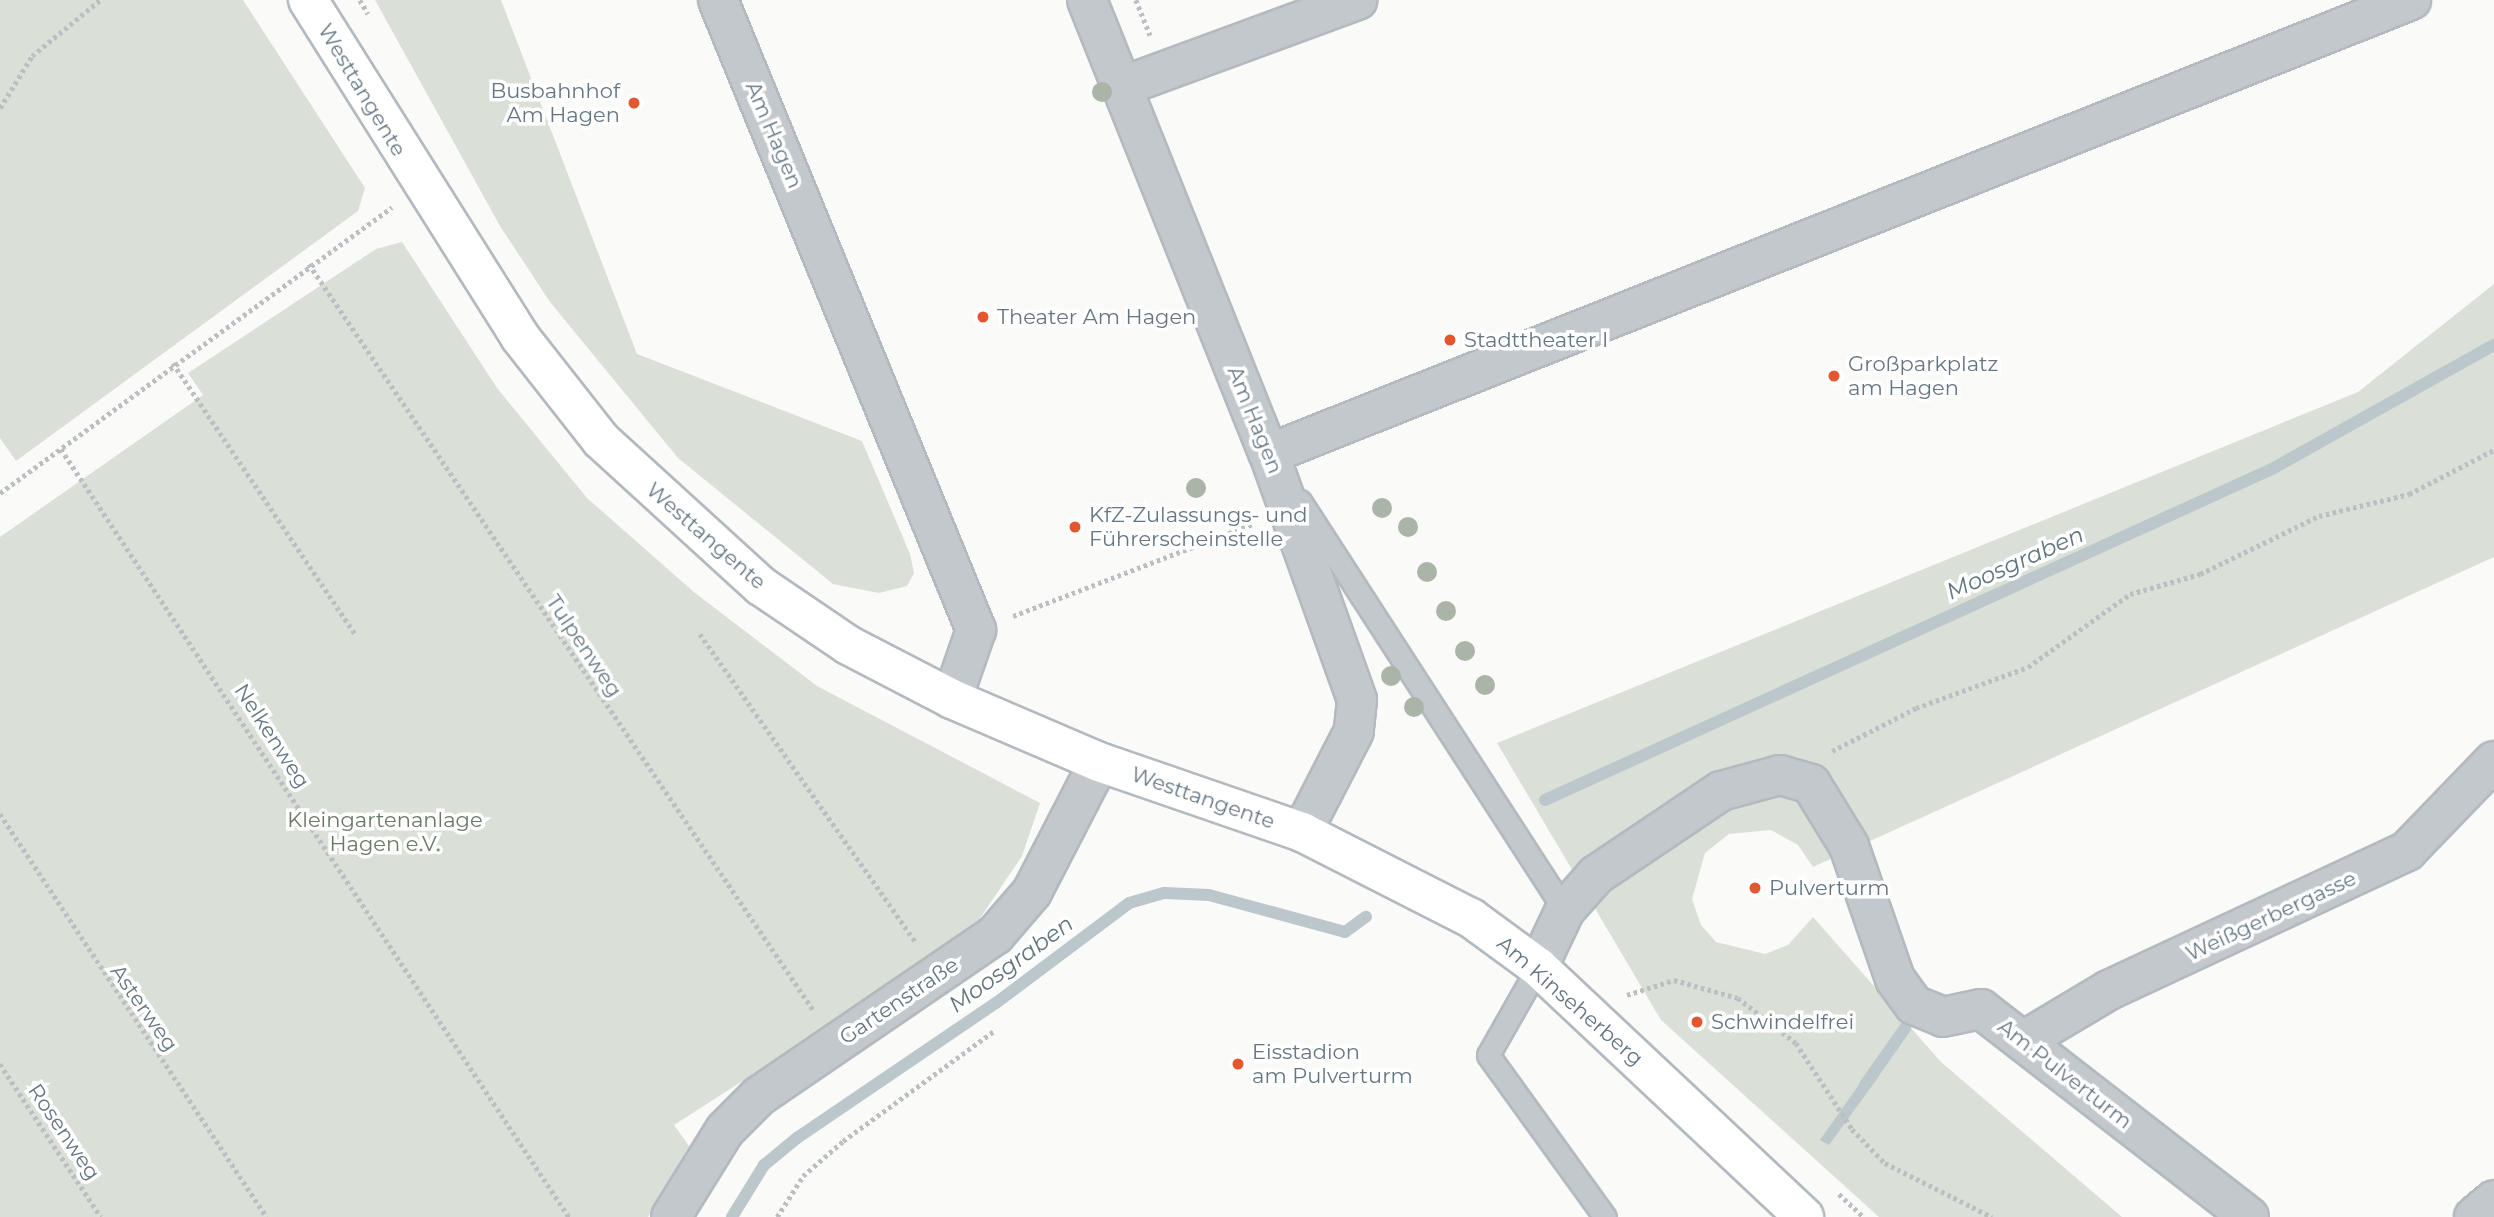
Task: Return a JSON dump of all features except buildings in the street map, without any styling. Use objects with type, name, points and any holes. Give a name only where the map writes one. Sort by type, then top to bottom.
[{"type":"main road","name":"Westtangente","points":[[308,0],[422,188],[520,337],[601,440],[685,521],[761,586],[848,645],[952,699],[1099,762],[1303,832]]},
{"type":"main road","name":"Am Kinseherberg","points":[[1303,832],[1430,894],[1538,968],[1804,1217]]},
{"type":"street","name":"Am Hagen","points":[[718,0],[976,630]]},
{"type":"street","name":"Am Hagen","points":[[1087,0],[1269,454],[1357,700],[1354,731],[1303,832]]},
{"type":"street","points":[[1121,88],[1358,0]]},
{"type":"street","points":[[1269,454],[2411,0]]},
{"type":"street","points":[[952,699],[976,630]]},
{"type":"street","name":"Weißgerbergasse","points":[[2025,1040],[2109,990],[2407,850],[2494,761]]},
{"type":"street","name":"Gartenstraße","points":[[671,1217],[725,1130],[759,1096],[995,935],[1032,892],[1099,762]]},
{"type":"street","points":[[1538,968],[1565,910],[1595,875],[1721,792],[1780,775],[1818,792]]},
{"type":"street","name":"Am Pulverturm","points":[[1818,792],[1867,889],[1895,979],[1914,1005],[1943,1017],[1980,1009],[2025,1040],[2249,1217]]},
{"type":"street","points":[[2474,1217],[2494,1200]]},
{"type":"lane","points":[[1269,454],[1565,910]]},
{"type":"lane","points":[[1538,968],[1488,1055],[1605,1217]]},
{"type":"path","points":[[0,108],[32,56],[100,0]]},
{"type":"path","points":[[360,0],[374,24]]},
{"type":"path","points":[[0,493],[309,264],[422,188]]},
{"type":"path","name":"Tulpenweg","points":[[309,264],[838,1043]]},
{"type":"path","points":[[173,363],[355,634]]},
{"type":"path","name":"Nelkenweg","points":[[61,449],[569,1217]]},
{"type":"path","points":[[1818,792],[1832,750],[1916,708],[2028,667],[2130,594],[2200,574],[2319,516],[2409,495],[2494,450]]},
{"type":"path","points":[[976,630],[1290,509]]},
{"type":"path","points":[[700,634],[938,974]]},
{"type":"path","name":"Asterweg","points":[[0,814],[111,991],[203,1118],[267,1217]]},
{"type":"path","points":[[1618,997],[1674,980],[1738,998],[1796,1043],[1852,1129],[1885,1163],[1992,1217]]},
{"type":"path","points":[[777,1217],[803,1176],[843,1141],[995,1030]]},
{"type":"path","name":"Rosenweg","points":[[0,1064],[101,1217]]},
{"type":"green space","points":[[0,0],[243,0],[365,188],[358,211],[16,461],[0,438]]},
{"type":"green space","points":[[375,0],[501,0],[637,354],[862,441],[910,554],[914,573],[907,586],[879,593],[833,584],[678,458],[550,302],[500,226]]},
{"type":"green space","name":"Kleingartenanlage Hagen e.V.","points":[[402,242],[497,388],[587,498],[695,593],[817,686],[1040,803],[1022,856],[968,936],[674,1125],[689,1146],[648,1217],[0,1217],[0,537],[203,395],[188,373],[376,249]]},
{"type":"green space","points":[[2494,284],[2494,557],[1813,867],[1798,845],[1771,830],[1729,834],[1705,853],[1692,899],[1701,925],[1716,942],[1765,954],[1788,945],[1813,917],[1941,1062],[2122,1217],[1879,1217],[1661,1020],[1497,743],[2358,392]]},
{"type":"shaded area","points":[[1870,1069],[1879,1076],[1829,1145],[1820,1140]]},
{"type":"waterway","name":"Moosgraben","points":[[1545,800],[2272,469],[2494,345]]},
{"type":"waterway","name":"Moosgraben","points":[[732,1217],[764,1165],[797,1138],[996,1003],[1129,903],[1165,893],[1209,895],[1345,932],[1366,917]]},
{"type":"waterway","points":[[1865,1085],[1905,1028]]},
{"type":"place","name":"Busbahnhof Am Hagen","points":[[634,103]]},
{"type":"place","name":"Theater Am Hagen","points":[[983,317]]},
{"type":"place","name":"Stadttheater I","points":[[1450,340]]},
{"type":"place","name":"Großparkplatz am Hagen","points":[[1834,376]]},
{"type":"place","name":"KfZ-Zulassungs- und Führerscheinstelle","points":[[1075,527]]},
{"type":"place","name":"Pulverturm","points":[[1755,888]]},
{"type":"place","name":"Schwindelfrei","points":[[1697,1022]]},
{"type":"place","name":"Eisstadion am Pulverturm","points":[[1238,1064]]}]
